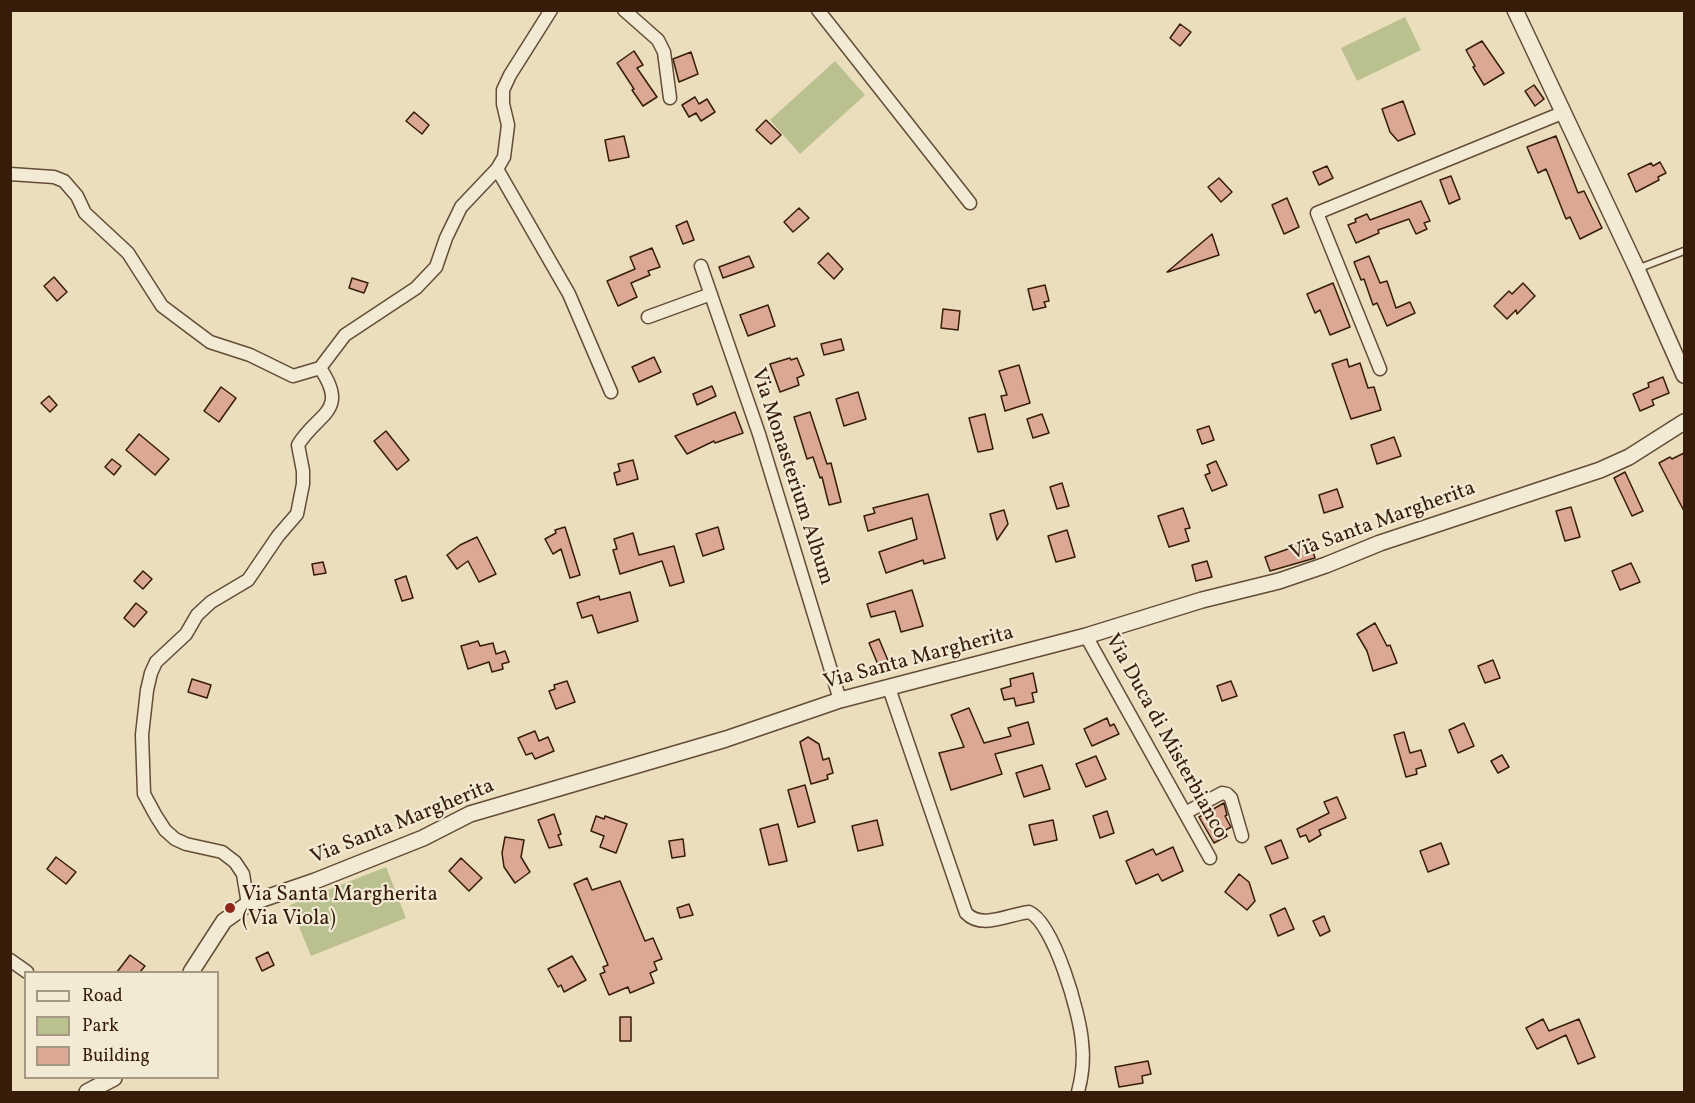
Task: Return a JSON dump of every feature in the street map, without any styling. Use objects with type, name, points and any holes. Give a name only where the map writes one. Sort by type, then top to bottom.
[{"type":"street","points":[[10,174],[54,177],[64,181],[77,196],[85,213],[128,253],[162,306],[210,342],[250,355],[294,376],[320,368],[345,335],[416,288],[436,267],[446,238],[461,207],[498,170],[504,157],[508,125],[503,104],[503,90],[551,10]]},
{"type":"street","points":[[624,10],[658,40],[664,52],[670,99]]},
{"type":"street","points":[[818,10],[970,203]]},
{"type":"street","points":[[1515,10],[1637,269],[1684,375]]},
{"type":"street","points":[[1380,369],[1317,213],[1562,113]]},
{"type":"street","points":[[498,170],[569,294],[611,392]]},
{"type":"street","name":"Via Monasterium Album","points":[[701,267],[759,434],[840,700]]},
{"type":"street","points":[[648,317],[711,294]]},
{"type":"street","points":[[248,904],[243,874],[235,862],[222,852],[186,844],[175,839],[165,830],[144,794],[142,735],[147,690],[156,662],[186,634],[197,615],[211,602],[248,580],[278,536],[297,514],[303,484],[298,445],[303,436],[329,410],[332,393],[330,382],[320,368]]},
{"type":"street","name":"Via Santa Margherita","points":[[192,971],[224,921],[248,904],[315,881],[423,838],[470,814],[726,739],[840,700],[1086,636],[1202,600],[1279,581],[1380,543],[1600,470],[1629,457],[1684,422]]},
{"type":"street","name":"Via Duca di Misterbianco","points":[[1086,636],[1210,858]]},
{"type":"street","points":[[890,688],[966,913],[971,919],[980,921],[1001,919],[1029,912],[1040,920],[1050,938],[1068,982],[1080,1026],[1082,1071],[1078,1092]]},
{"type":"street","points":[[1185,813],[1222,793],[1227,794],[1231,798],[1242,836]]},
{"type":"street","points":[[10,960],[26,971]]},
{"type":"street","points":[[87,1092],[110,1079]]},
{"type":"lane","points":[[1637,269],[1684,251]]},
{"type":"green space","points":[[1405,17],[1421,50],[1357,81],[1341,48]]},
{"type":"green space","points":[[835,61],[865,95],[800,154],[770,120]]},
{"type":"green space","points":[[386,867],[406,918],[311,956],[290,905]]},
{"type":"building","points":[[1180,24],[1191,32],[1180,46],[1170,38]]},
{"type":"building","points":[[1482,41],[1504,73],[1484,85],[1466,50]]},
{"type":"building","points":[[634,51],[643,65],[637,68],[657,97],[643,106],[617,63]]},
{"type":"building","points":[[691,52],[698,74],[679,82],[673,59]]},
{"type":"building","points":[[1534,85],[1544,99],[1535,106],[1525,91]]},
{"type":"building","points":[[695,97],[699,104],[707,99],[715,112],[701,121],[696,113],[689,117],[682,105]]},
{"type":"building","points":[[1403,101],[1415,134],[1398,141],[1390,132],[1382,109]]},
{"type":"building","points":[[414,112],[429,125],[422,134],[406,121]]},
{"type":"building","points":[[766,120],[781,135],[771,144],[756,130]]},
{"type":"building","points":[[624,136],[629,157],[609,161],[605,140]]},
{"type":"building","points":[[1556,136],[1578,193],[1584,191],[1602,228],[1580,239],[1570,217],[1566,219],[1546,169],[1538,173],[1527,147]]},
{"type":"building","points":[[1660,162],[1666,173],[1658,177],[1659,180],[1636,192],[1628,174],[1651,163],[1653,166]]},
{"type":"building","points":[[1327,166],[1333,178],[1319,185],[1313,172]]},
{"type":"building","points":[[1451,176],[1460,199],[1449,204],[1440,180]]},
{"type":"building","points":[[1219,178],[1232,192],[1221,202],[1208,187]]},
{"type":"building","points":[[1287,198],[1299,227],[1284,234],[1272,205]]},
{"type":"building","points":[[1421,201],[1430,221],[1424,223],[1427,229],[1416,234],[1409,219],[1378,230],[1379,233],[1356,243],[1348,225],[1356,222],[1355,219],[1367,214],[1370,220]]},
{"type":"building","points":[[799,208],[809,218],[793,232],[784,222]]},
{"type":"building","points":[[687,221],[694,240],[683,244],[676,226]]},
{"type":"building","points":[[1212,234],[1219,255],[1167,272]]},
{"type":"building","points":[[652,248],[660,267],[648,271],[650,275],[631,283],[637,297],[618,306],[607,281],[635,269],[630,257]]},
{"type":"building","points":[[828,253],[843,269],[834,279],[818,263]]},
{"type":"building","points":[[749,256],[754,267],[723,278],[719,267]]},
{"type":"building","points":[[1369,256],[1380,283],[1387,281],[1396,308],[1410,302],[1415,313],[1387,326],[1377,303],[1373,305],[1364,279],[1361,280],[1354,262]]},
{"type":"building","points":[[54,277],[67,292],[57,301],[44,286]]},
{"type":"building","points":[[352,278],[368,283],[364,293],[349,288]]},
{"type":"building","points":[[1333,283],[1350,327],[1330,335],[1320,310],[1315,313],[1307,294]]},
{"type":"building","points":[[1523,283],[1535,296],[1517,314],[1516,310],[1507,319],[1494,306],[1509,291],[1512,294]]},
{"type":"building","points":[[1045,285],[1049,301],[1044,302],[1046,307],[1033,310],[1028,289]]},
{"type":"building","points":[[768,305],[775,326],[748,336],[740,315]]},
{"type":"building","points":[[943,309],[960,311],[958,330],[941,328]]},
{"type":"building","points":[[841,339],[844,350],[824,355],[821,344]]},
{"type":"building","points":[[654,357],[661,372],[639,382],[632,367]]},
{"type":"building","points":[[790,358],[791,360],[797,358],[804,375],[797,378],[799,385],[780,392],[770,364]]},
{"type":"building","points":[[1347,359],[1349,367],[1360,363],[1368,388],[1374,387],[1381,410],[1351,419],[1332,364]]},
{"type":"building","points":[[1019,365],[1030,403],[1005,411],[1001,396],[1007,395],[999,371]]},
{"type":"building","points":[[1663,377],[1669,393],[1652,400],[1654,405],[1640,411],[1633,394],[1649,387],[1648,383]]},
{"type":"building","points":[[712,386],[716,396],[697,405],[693,394]]},
{"type":"building","points":[[221,387],[236,398],[219,422],[204,411]]},
{"type":"building","points":[[858,392],[866,419],[844,426],[836,399]]},
{"type":"building","points":[[49,396],[57,405],[50,412],[41,403]]},
{"type":"building","points":[[735,412],[743,433],[715,443],[714,441],[687,454],[675,436]]},
{"type":"building","points":[[810,412],[827,464],[831,463],[841,502],[829,505],[822,477],[820,478],[813,457],[807,459],[794,417]]},
{"type":"building","points":[[985,414],[993,449],[978,452],[969,418]]},
{"type":"building","points":[[1042,414],[1049,433],[1033,438],[1027,419]]},
{"type":"building","points":[[1209,426],[1214,440],[1202,444],[1197,430]]},
{"type":"building","points":[[386,431],[409,460],[397,470],[374,441]]},
{"type":"building","points":[[139,434],[169,459],[155,475],[126,450]]},
{"type":"building","points":[[1394,437],[1401,456],[1377,464],[1371,445]]},
{"type":"building","points":[[1684,453],[1684,511],[1659,463]]},
{"type":"building","points":[[112,459],[121,466],[114,475],[105,467]]},
{"type":"building","points":[[633,460],[638,479],[617,485],[614,473],[620,471],[618,464]]},
{"type":"building","points":[[1216,461],[1227,485],[1212,491],[1205,475],[1210,473],[1207,465]]},
{"type":"building","points":[[1625,472],[1643,511],[1632,516],[1614,478]]},
{"type":"building","points":[[1062,483],[1069,506],[1057,509],[1050,487]]},
{"type":"building","points":[[1337,489],[1343,507],[1324,513],[1319,495]]},
{"type":"building","points":[[928,494],[945,558],[924,564],[923,560],[886,573],[879,552],[917,539],[912,518],[868,531],[864,516],[875,513],[873,508]]},
{"type":"building","points":[[1571,507],[1580,537],[1565,541],[1556,511]]},
{"type":"building","points":[[1183,508],[1190,528],[1185,529],[1189,541],[1169,547],[1158,516]]},
{"type":"building","points":[[1004,510],[1008,524],[997,540],[990,514]]},
{"type":"building","points":[[565,527],[580,575],[570,578],[561,549],[553,554],[545,539],[556,533],[555,530]]},
{"type":"building","points":[[718,527],[724,549],[703,556],[696,534]]},
{"type":"building","points":[[1067,530],[1075,557],[1056,562],[1048,536]]},
{"type":"building","points":[[633,533],[639,555],[674,546],[684,582],[670,586],[662,561],[620,574],[613,550],[617,549],[614,539]]},
{"type":"building","points":[[477,537],[496,574],[479,582],[468,561],[457,569],[447,555],[460,545]]},
{"type":"building","points":[[1309,539],[1315,558],[1270,571],[1265,557],[1288,549],[1287,546]]},
{"type":"building","points":[[1207,561],[1212,577],[1196,581],[1192,565]]},
{"type":"building","points":[[323,562],[326,573],[314,575],[312,564]]},
{"type":"building","points":[[1631,563],[1640,582],[1620,590],[1612,571]]},
{"type":"building","points":[[143,571],[152,579],[143,589],[134,581]]},
{"type":"building","points":[[406,576],[413,598],[402,601],[395,580]]},
{"type":"building","points":[[912,590],[923,626],[901,632],[895,611],[871,617],[867,604]]},
{"type":"building","points":[[630,592],[638,621],[598,633],[592,615],[582,618],[577,603],[599,596],[600,600]]},
{"type":"building","points":[[136,603],[147,612],[134,627],[124,618]]},
{"type":"building","points":[[1375,623],[1387,646],[1390,645],[1397,663],[1373,671],[1367,651],[1357,634]]},
{"type":"building","points":[[879,639],[889,663],[879,667],[869,643]]},
{"type":"building","points":[[478,641],[480,646],[493,643],[496,654],[505,651],[509,662],[502,664],[503,669],[492,672],[489,662],[468,669],[461,646]]},
{"type":"building","points":[[1493,660],[1500,678],[1485,683],[1478,666]]},
{"type":"building","points":[[1033,673],[1037,692],[1032,693],[1034,702],[1016,706],[1014,698],[1004,700],[1001,689],[1011,686],[1010,679]]},
{"type":"building","points":[[192,679],[211,685],[207,698],[188,692]]},
{"type":"building","points":[[567,681],[575,702],[556,709],[549,691],[555,689],[554,685]]},
{"type":"building","points":[[1231,681],[1237,696],[1222,701],[1217,686]]},
{"type":"building","points":[[969,708],[984,743],[1011,736],[1008,728],[1028,722],[1034,744],[995,754],[1002,774],[951,790],[939,753],[964,747],[951,715]]},
{"type":"building","points":[[1107,718],[1110,726],[1114,724],[1119,734],[1092,746],[1084,729]]},
{"type":"building","points":[[1464,723],[1474,746],[1458,753],[1449,730]]},
{"type":"building","points":[[535,731],[539,741],[548,737],[554,751],[535,759],[532,753],[526,755],[518,738]]},
{"type":"building","points":[[1404,732],[1410,753],[1421,750],[1426,766],[1416,769],[1417,774],[1406,777],[1394,735]]},
{"type":"building","points":[[808,737],[819,744],[823,760],[829,758],[833,773],[827,775],[828,779],[811,784],[800,742]]},
{"type":"building","points":[[1502,755],[1509,767],[1498,773],[1491,761]]},
{"type":"building","points":[[1096,756],[1106,779],[1086,787],[1076,764]]},
{"type":"building","points":[[1042,765],[1050,789],[1024,797],[1016,773]]},
{"type":"building","points":[[805,785],[815,822],[798,827],[788,790]]},
{"type":"building","points":[[1337,797],[1346,818],[1319,830],[1321,835],[1309,842],[1306,835],[1300,837],[1297,829],[1329,813],[1324,802]]},
{"type":"building","points":[[1224,803],[1227,815],[1225,816],[1231,827],[1224,831],[1227,836],[1214,843],[1199,817]]},
{"type":"building","points":[[1107,811],[1114,833],[1100,838],[1093,816]]},
{"type":"building","points":[[554,814],[562,845],[549,848],[538,820]]},
{"type":"building","points":[[596,816],[604,819],[605,816],[627,824],[616,853],[600,847],[604,836],[591,831]]},
{"type":"building","points":[[877,820],[883,845],[858,851],[852,826]]},
{"type":"building","points":[[1053,820],[1057,840],[1034,845],[1029,825]]},
{"type":"building","points":[[778,824],[787,861],[769,865],[760,829]]},
{"type":"building","points":[[505,837],[524,840],[521,857],[530,872],[515,883],[504,867],[502,853]]},
{"type":"building","points":[[683,839],[685,856],[672,858],[669,841]]},
{"type":"building","points":[[1281,840],[1288,858],[1272,864],[1265,847]]},
{"type":"building","points":[[1441,843],[1449,864],[1428,872],[1420,851]]},
{"type":"building","points":[[1173,847],[1183,871],[1162,881],[1158,874],[1136,884],[1126,861],[1153,849],[1156,855]]},
{"type":"building","points":[[56,857],[76,872],[66,884],[47,869]]},
{"type":"building","points":[[461,858],[482,878],[469,891],[449,871]]},
{"type":"building","points":[[1239,874],[1249,882],[1255,901],[1247,910],[1225,892]]},
{"type":"building","points":[[587,878],[592,890],[620,881],[645,941],[653,938],[662,959],[654,962],[657,970],[650,973],[654,983],[630,993],[628,987],[609,995],[600,974],[605,972],[603,967],[608,965],[574,884]]},
{"type":"building","points":[[689,904],[693,915],[680,918],[677,908]]},
{"type":"building","points":[[1285,908],[1294,929],[1278,936],[1270,915]]},
{"type":"building","points":[[1324,916],[1330,931],[1320,936],[1313,921]]},
{"type":"building","points":[[268,952],[274,965],[262,971],[256,958]]},
{"type":"building","points":[[130,955],[145,966],[141,971],[118,971]]},
{"type":"building","points":[[572,956],[586,980],[564,992],[561,985],[558,987],[548,969]]},
{"type":"building","points":[[620,1017],[631,1017],[631,1041],[620,1041]]},
{"type":"building","points":[[1543,1019],[1549,1031],[1579,1019],[1595,1057],[1578,1064],[1566,1035],[1537,1049],[1526,1028]]},
{"type":"building","points":[[1148,1061],[1151,1074],[1142,1076],[1143,1083],[1119,1087],[1115,1067]]},
{"type":"place","name":"Via Santa Margherita (Via Viola)","points":[[230,908]]}]
